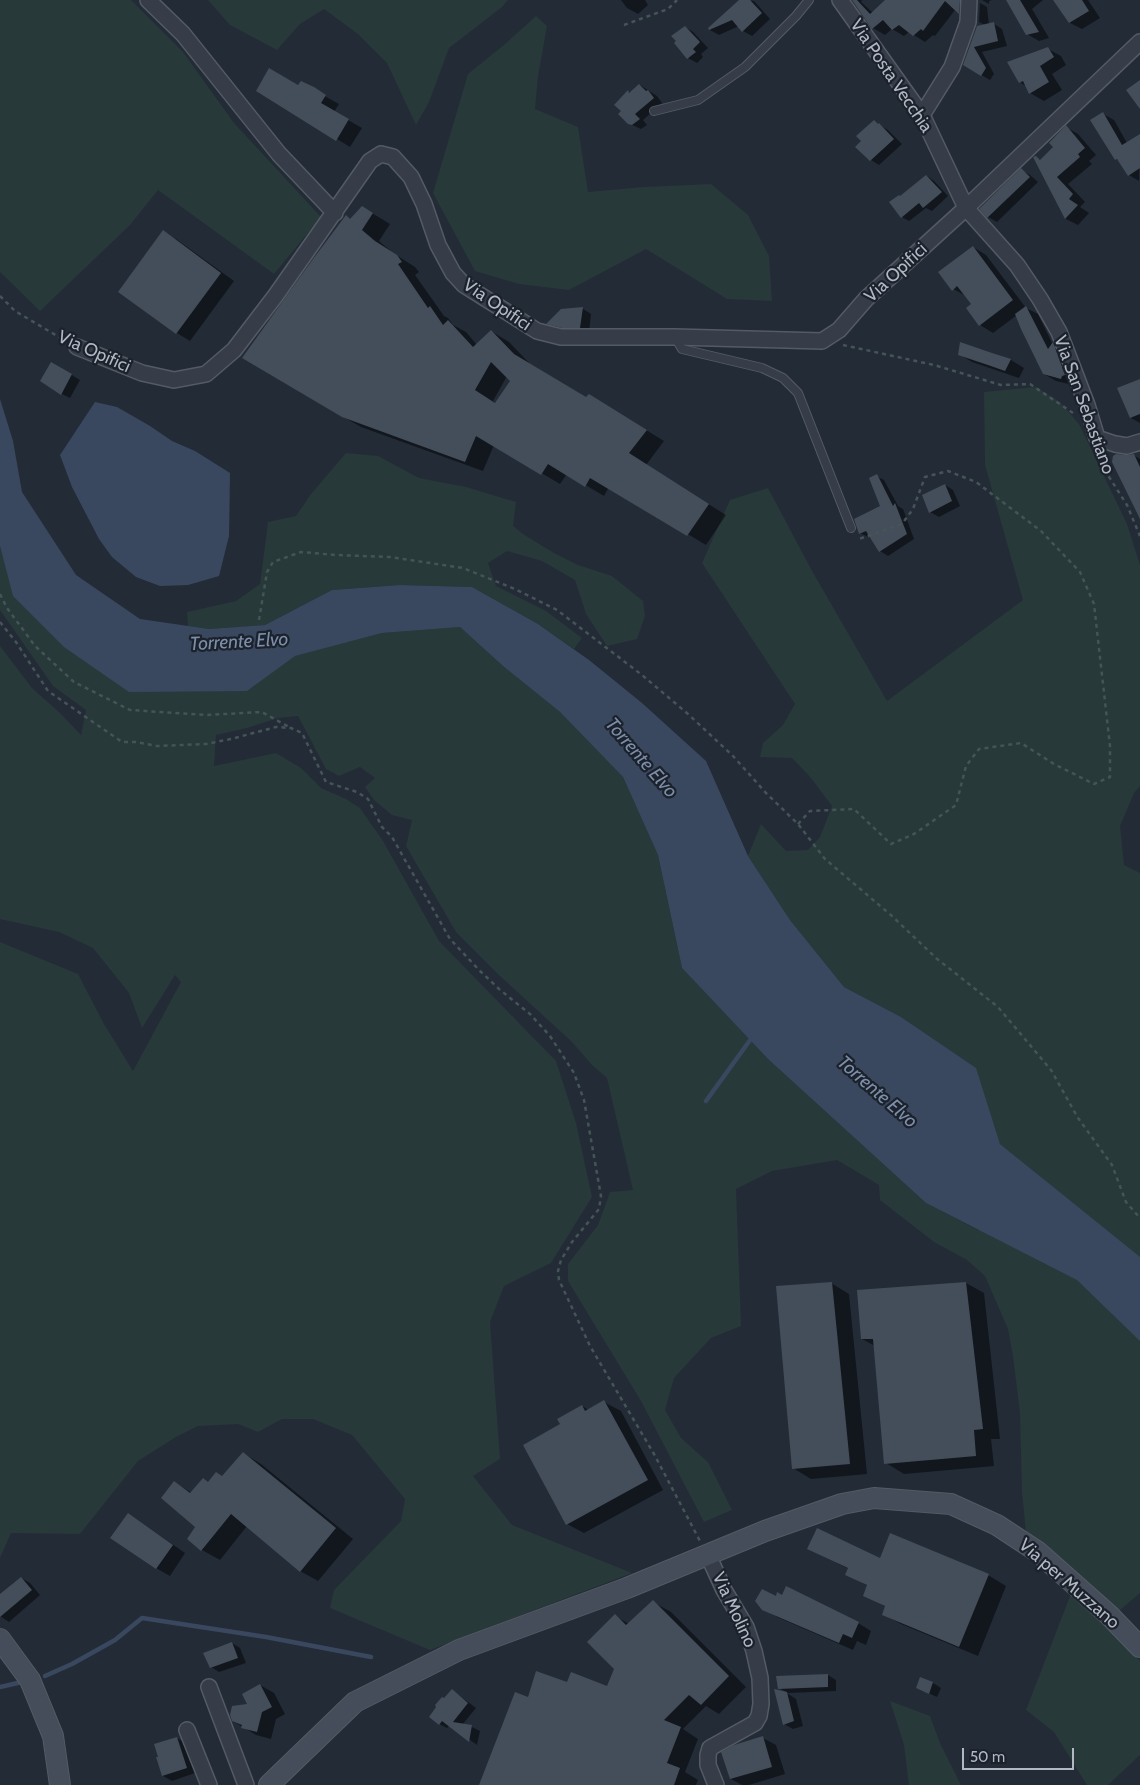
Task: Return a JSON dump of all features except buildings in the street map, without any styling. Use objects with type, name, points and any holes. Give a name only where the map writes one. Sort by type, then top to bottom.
[{"type":"street","points":[[148,0],[183,34],[279,154],[335,213]]},
{"type":"street","name":"Via Posta Vecchia","points":[[840,0],[922,116],[966,208]]},
{"type":"street","points":[[922,116],[952,67],[968,22],[969,0]]},
{"type":"street","name":"Via Opifici","points":[[77,347],[142,373],[174,380],[206,374],[234,350],[276,295],[370,161],[381,154],[393,157],[411,177],[424,204],[438,245],[453,273],[464,285],[537,331],[561,337],[822,340],[839,330],[866,299],[966,208],[1140,42]]},
{"type":"street","name":"Via San Sebastiano","points":[[966,208],[1017,265],[1059,332],[1091,419],[1096,438]]},
{"type":"street","points":[[1096,438],[1127,446],[1140,442]]},
{"type":"street","name":"Via per Muzzano","points":[[269,1785],[355,1702],[459,1650],[627,1588],[765,1531],[842,1504],[874,1498],[951,1504],[997,1525],[1038,1552],[1109,1615],[1140,1647]]},
{"type":"street","name":"Via Molino","points":[[708,1555],[724,1590],[746,1627],[760,1678],[761,1704],[759,1716],[755,1723],[710,1748],[708,1765],[716,1785]]},
{"type":"street","points":[[0,1639],[30,1680],[50,1728],[53,1736],[60,1785]]},
{"type":"street","points":[[209,1687],[246,1785]]},
{"type":"street","points":[[187,1730],[209,1785]]},
{"type":"lane","points":[[654,111],[698,100],[745,67],[796,16],[809,0]]},
{"type":"lane","points":[[675,337],[682,348],[762,368],[783,378],[798,393],[851,528]]},
{"type":"path","points":[[624,25],[668,10],[677,0]]},
{"type":"path","name":"Via Opifici","points":[[0,296],[14,311],[77,347]]},
{"type":"path","points":[[822,340],[934,365],[1000,385],[1030,384],[1076,415],[1091,419]]},
{"type":"path","name":"Via San Sebastiano","points":[[1096,438],[1104,469],[1127,506],[1140,536]]},
{"type":"path","points":[[798,824],[810,811],[854,810],[891,844],[914,834],[956,806],[966,766],[979,749],[1021,743],[1054,764],[1094,784],[1110,777],[1110,746],[1094,604],[1080,572],[1041,531],[976,482],[948,471],[925,477],[912,509],[902,524],[859,538],[851,528]]},
{"type":"path","points":[[260,620],[267,572],[273,562],[301,552],[390,557],[463,568],[515,589],[557,610],[688,714],[734,756],[766,793],[798,824],[825,859],[892,916],[936,958],[998,1007],[1051,1070],[1078,1118],[1112,1165],[1126,1202],[1140,1218]]},
{"type":"path","points":[[0,594],[7,608],[35,646],[74,682],[130,710],[207,715],[262,712],[302,733],[326,782],[357,792],[368,799],[382,826],[392,837],[450,939],[499,989],[530,1014],[550,1036],[574,1073],[584,1100],[600,1202],[600,1209],[572,1242],[561,1260],[558,1271],[559,1280],[590,1346],[654,1454],[708,1555]]},
{"type":"path","points":[[0,622],[16,642],[48,691],[122,742],[136,742],[157,746],[206,744],[276,727],[291,728]]},
{"type":"shaded area","points":[[0,0],[131,0],[183,52],[234,123],[321,217],[274,274],[158,190],[130,225],[40,311],[0,272]]},
{"type":"shaded area","points":[[208,0],[508,0],[502,7],[449,48],[429,102],[416,125],[387,63],[358,34],[324,9],[300,24],[277,50],[230,25]]},
{"type":"shaded area","points":[[536,16],[547,26],[538,76],[535,109],[578,127],[588,192],[711,184],[748,215],[769,256],[772,301],[727,299],[646,249],[569,290],[519,284],[475,271],[433,193],[468,74]]},
{"type":"shaded area","points":[[1036,387],[1060,402],[1079,424],[1127,524],[1140,565],[1140,786],[1134,793],[1120,826],[1124,865],[1140,873],[1140,1593],[1119,1611],[1026,1533],[1022,1492],[1020,1413],[1013,1356],[1008,1329],[985,1276],[967,1260],[934,1242],[880,1200],[879,1185],[837,1160],[772,1171],[736,1189],[741,1326],[711,1338],[674,1378],[665,1410],[681,1438],[708,1462],[732,1510],[704,1522],[641,1401],[568,1281],[568,1264],[598,1225],[610,1192],[633,1190],[607,1078],[592,1065],[572,1042],[499,975],[456,932],[406,846],[412,820],[392,815],[374,800],[365,787],[375,778],[360,767],[339,776],[326,769],[298,716],[278,718],[216,735],[214,766],[276,753],[301,768],[321,788],[346,799],[360,808],[383,841],[439,941],[556,1061],[576,1123],[592,1197],[551,1263],[504,1286],[490,1322],[500,1459],[473,1476],[512,1525],[632,1573],[430,1650],[330,1608],[334,1590],[401,1521],[405,1499],[352,1435],[313,1419],[282,1419],[258,1432],[238,1424],[198,1426],[176,1437],[138,1461],[80,1534],[11,1533],[0,1558],[0,942],[78,974],[104,1024],[133,1071],[181,982],[175,975],[142,1028],[129,993],[93,948],[59,932],[0,919],[0,646],[32,688],[81,735],[86,710],[53,686],[0,610],[0,546],[14,596],[247,691],[294,656],[382,633],[460,627],[503,666],[560,712],[623,777],[658,855],[682,968],[768,1059],[926,1203],[978,1230],[1043,1179],[1000,1144],[975,1068],[901,1017],[844,987],[790,920],[748,856],[761,824],[786,851],[808,850],[820,837],[832,806],[811,778],[792,758],[760,757],[763,743],[783,725],[795,704],[702,563],[730,500],[768,488],[811,569],[887,701],[1023,600],[985,465],[984,392]]},
{"type":"shaded area","points":[[346,453],[378,456],[419,478],[466,487],[516,502],[513,526],[523,534],[578,565],[612,576],[643,601],[645,616],[637,639],[607,646],[586,614],[575,580],[542,561],[507,551],[488,563],[496,586],[546,611],[582,638],[574,649],[538,624],[472,587],[400,585],[332,590],[265,625],[209,629],[188,626],[187,612],[236,601],[260,584],[268,522],[296,516],[311,494]]},
{"type":"shaded area","points":[[1072,1591],[1140,1661],[1140,1755],[1108,1785],[1087,1785],[1054,1732],[1026,1710]]},
{"type":"shaded area","points":[[890,1701],[930,1716],[940,1743],[961,1785],[909,1785],[904,1745]]},
{"type":"water","name":"Torrente Elvo","points":[[0,399],[13,441],[22,492],[76,575],[140,619],[209,629],[265,625],[332,590],[400,585],[472,587],[538,624],[589,660],[642,703],[706,761],[748,856],[790,920],[844,987],[901,1017],[976,1068],[1000,1144],[1140,1257],[1140,1341],[1077,1280],[926,1203],[768,1059],[682,968],[658,855],[623,777],[560,712],[503,666],[460,627],[382,633],[295,656],[247,691],[129,692],[64,647],[13,596],[0,546]]},
{"type":"water","points":[[95,402],[117,407],[172,441],[195,451],[230,473],[229,536],[219,576],[188,585],[160,586],[136,577],[112,557],[99,539],[72,487],[60,455]]},
{"type":"waterway","points":[[706,1101],[753,1036]]},
{"type":"waterway","points":[[45,1676],[72,1664],[115,1640],[142,1618],[266,1637],[371,1657]]},
{"type":"waterway","points":[[0,1687],[22,1682]]}]
